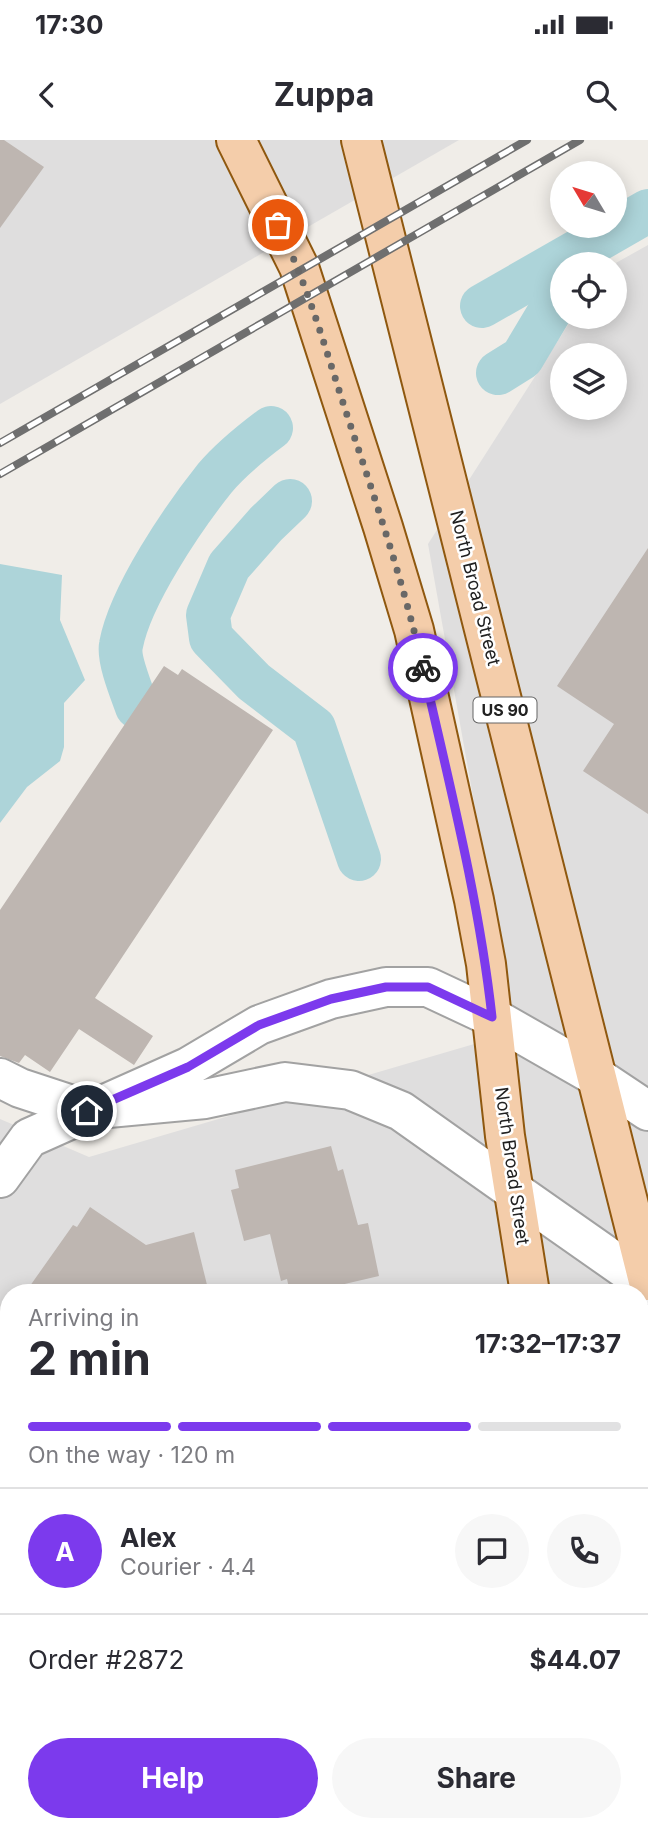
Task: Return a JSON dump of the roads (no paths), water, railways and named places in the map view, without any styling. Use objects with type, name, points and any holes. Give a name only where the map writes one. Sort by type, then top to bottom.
[{"type":"main road","name":"North Broad Street","points":[[236,140],[299,267],[414,630],[486,964],[505,1136],[529,1284]]},
{"type":"main road","name":"North Broad Street","points":[[361,140],[648,1283]]},
{"type":"street","points":[[0,1178],[29,1138],[188,1067],[259,1025],[331,999],[386,987],[428,987],[492,1017],[597,1077],[648,1111]]},
{"type":"street","points":[[0,1079],[87,1111],[205,1099],[285,1082],[350,1090],[401,1111],[648,1283]]},
{"type":"water","points":[[0,564],[62,575],[60,620],[85,680],[64,703],[64,747],[60,761],[27,787],[0,823]]},
{"type":"waterway","points":[[482,306],[648,211]]},
{"type":"waterway","points":[[498,373],[522,358],[550,311]]},
{"type":"waterway","points":[[137,707],[126,676],[121,645],[126,625],[146,581],[188,514],[215,478],[271,428]]},
{"type":"waterway","points":[[290,501],[229,566],[208,615],[211,638],[254,682],[314,728],[359,859]]},
{"type":"railway","points":[[0,443],[527,140]]},
{"type":"railway","points":[[0,474],[580,140]]}]
